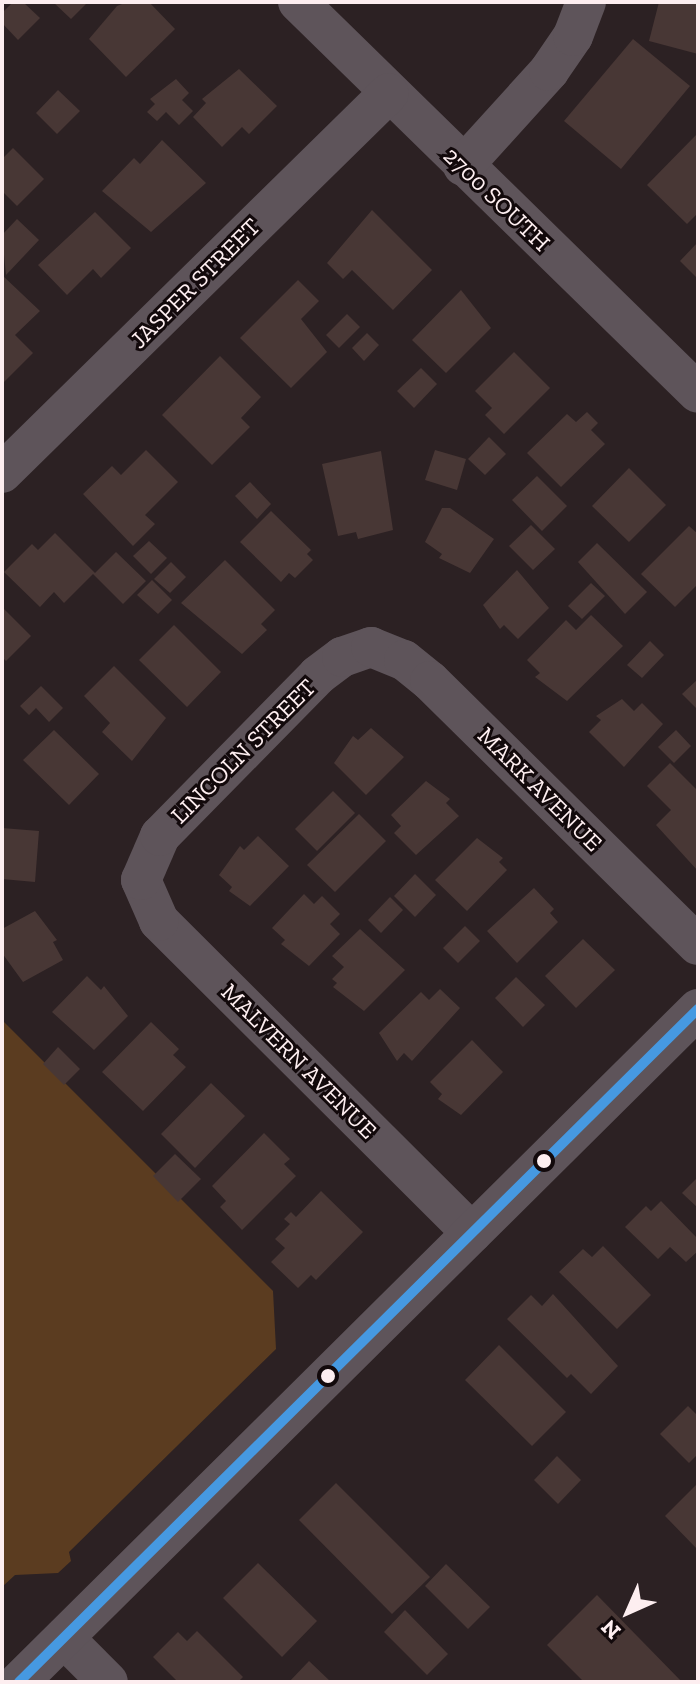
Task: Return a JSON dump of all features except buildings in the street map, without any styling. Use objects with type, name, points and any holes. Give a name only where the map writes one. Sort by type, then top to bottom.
[{"type":"street","name":"2700 SOUTH","points":[[298,2],[698,393]]},
{"type":"street","points":[[463,166],[549,71],[573,36],[586,2]]},
{"type":"street","name":"JASPER STREET","points":[[2,473],[389,93]]},
{"type":"street","name":"LINCOLN STREET","points":[[141,880],[150,850],[170,823],[318,675],[342,657],[371,647]]},
{"type":"street","name":"MARK AVENUE","points":[[371,647],[404,660],[430,681],[698,945]]},
{"type":"street","name":"MALVERN AVENUE","points":[[141,880],[151,908],[169,932],[472,1233]]},
{"type":"street","points":[[19,1682],[698,1009]]},
{"type":"street","points":[[64,1638],[108,1682]]},
{"type":"shaded area","points":[[2,1020],[273,1291],[276,1349],[69,1552],[71,1561],[58,1573],[15,1575],[2,1587]]},
{"type":"transit line","points":[[19,1682],[698,1009]]}]
